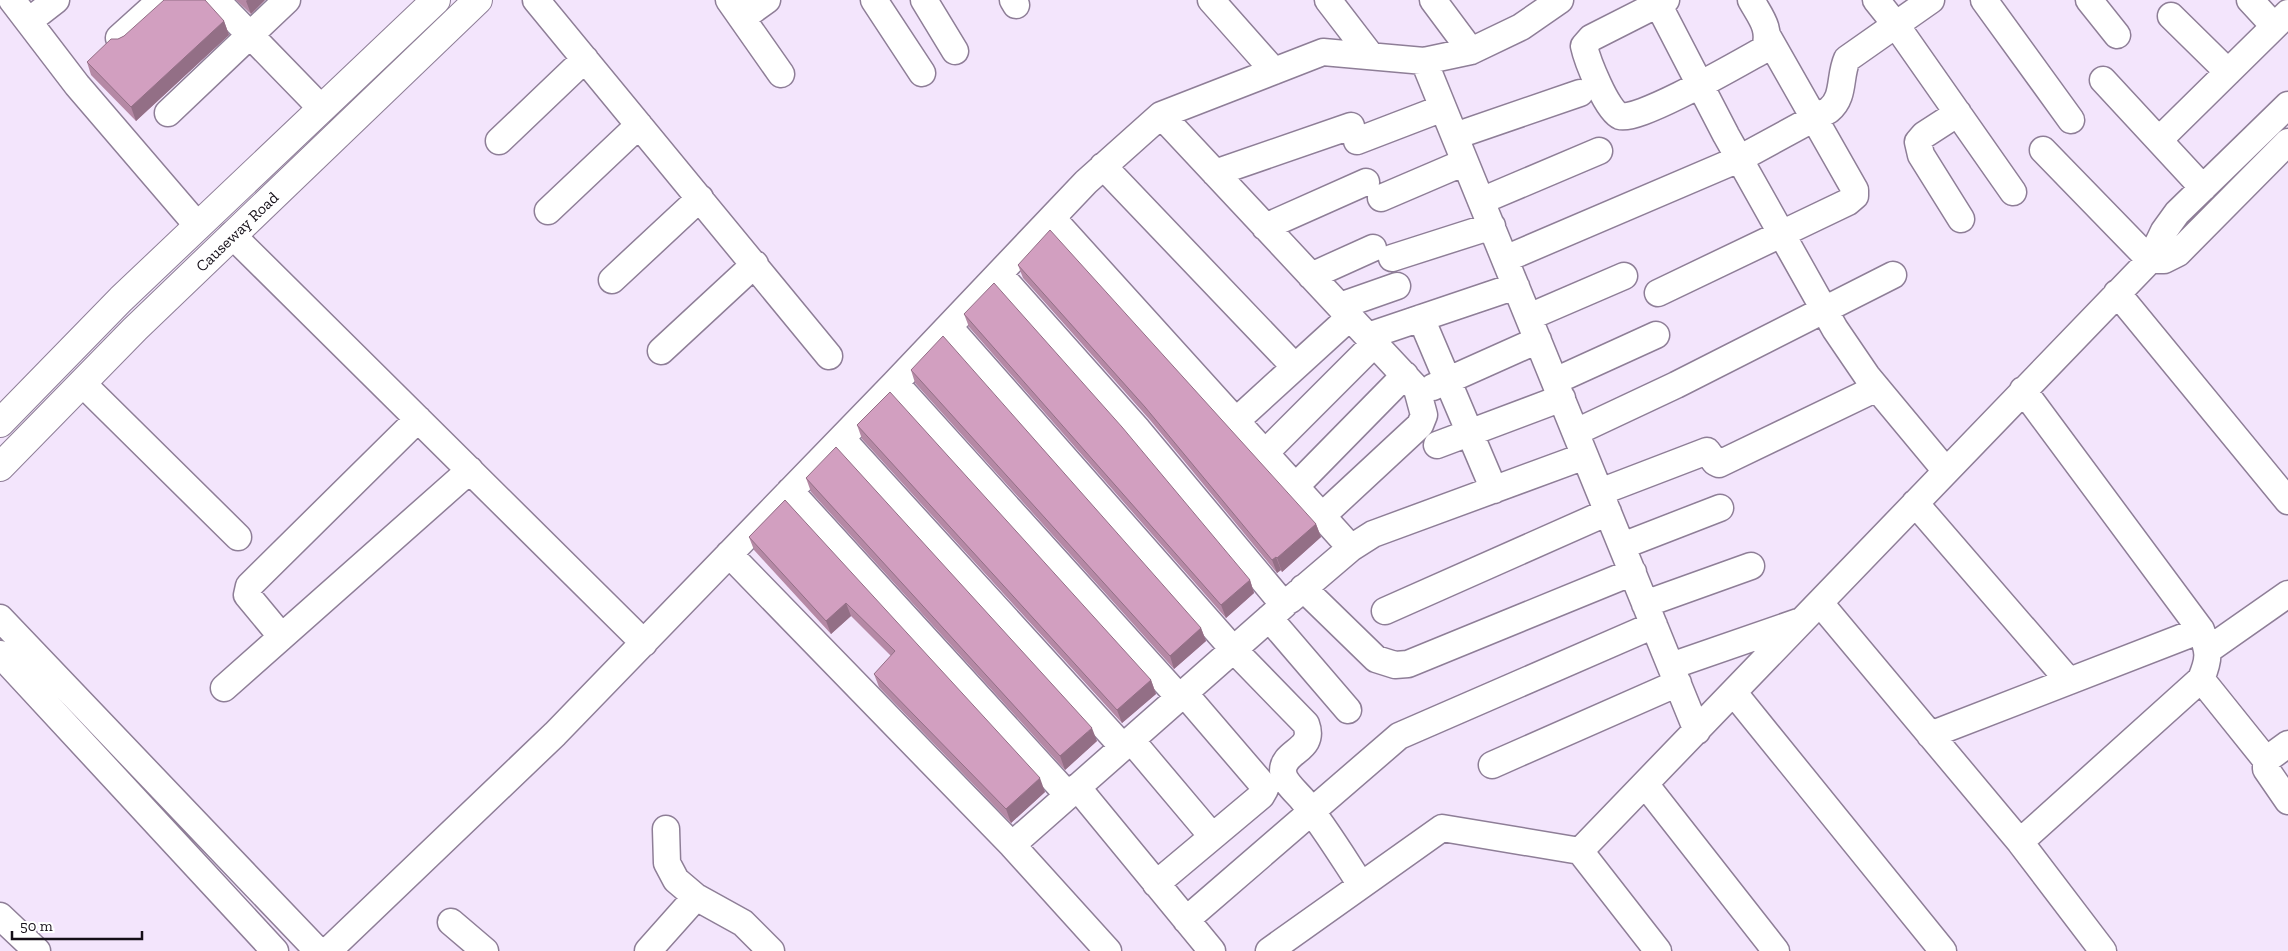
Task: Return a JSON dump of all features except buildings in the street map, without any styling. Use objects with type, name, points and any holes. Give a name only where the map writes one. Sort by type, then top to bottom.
[{"type":"main road","name":"Causeway Road","points":[[0,423],[121,299],[436,0]]},
{"type":"main road","name":"Causeway Road","points":[[0,467],[208,259],[478,0]]},
{"type":"main road","points":[[230,196],[238,210],[241,227]]},
{"type":"main road","points":[[192,232],[208,259]]},
{"type":"street","points":[[12,0],[192,232]]},
{"type":"street","points":[[28,21],[56,0]]},
{"type":"street","points":[[119,38],[161,0]]},
{"type":"street","points":[[216,0],[322,108]]},
{"type":"street","points":[[168,114],[288,0]]},
{"type":"street","points":[[536,0],[829,356]]},
{"type":"street","points":[[767,0],[735,9],[781,74]]},
{"type":"street","points":[[874,0],[922,73]]},
{"type":"street","points":[[924,0],[955,51]]},
{"type":"street","points":[[1212,0],[1274,71]]},
{"type":"street","points":[[1328,0],[1371,56]]},
{"type":"street","points":[[1433,0],[1471,51]]},
{"type":"street","points":[[328,951],[555,734],[1052,218],[1104,166],[1161,115],[1323,52],[1424,61],[1471,51],[1522,27],[1560,0]]},
{"type":"street","points":[[1658,293],[1782,234],[1855,196],[1854,190],[1768,37],[1766,27],[1751,0]]},
{"type":"street","points":[[1876,0],[1896,25],[2013,192]]},
{"type":"street","points":[[1505,259],[1739,159],[1830,110],[1840,99],[1843,68],[1847,59],[1931,0]]},
{"type":"street","points":[[1984,0],[2072,120]]},
{"type":"street","points":[[2089,0],[2117,35]]},
{"type":"street","points":[[2159,140],[2281,20],[2250,0]]},
{"type":"street","points":[[1768,37],[1765,49],[1700,85],[1627,116],[1620,116],[1610,107],[1586,57],[1584,46],[1591,38],[1660,1],[1700,85],[1739,159],[1824,311],[1877,388],[1946,471]]},
{"type":"street","points":[[2171,16],[2228,72]]},
{"type":"street","points":[[499,141],[585,59]]},
{"type":"street","points":[[1424,61],[1697,731]]},
{"type":"street","points":[[2103,80],[2203,188]]},
{"type":"street","points":[[1455,136],[1580,93]]},
{"type":"street","points":[[1580,851],[2150,260],[2164,231],[2177,213],[2288,105]]},
{"type":"street","points":[[1215,173],[1443,108]]},
{"type":"street","points":[[1958,113],[1924,135],[1918,142],[1921,155],[1961,219]]},
{"type":"street","points":[[1161,115],[1411,382],[1425,390],[1448,380],[1533,328],[1624,276]]},
{"type":"street","points":[[548,211],[639,125]]},
{"type":"street","points":[[2043,150],[2150,260],[2164,260],[2178,253],[2288,142]]},
{"type":"street","points":[[1481,201],[1599,151]]},
{"type":"street","points":[[1265,226],[1466,162]]},
{"type":"street","points":[[1104,166],[1295,367]]},
{"type":"street","points":[[612,280],[700,198]]},
{"type":"street","points":[[1052,218],[1351,548]]},
{"type":"street","points":[[1311,276],[1382,253],[1492,226]]},
{"type":"street","points":[[241,227],[418,419],[644,642]]},
{"type":"street","points":[[661,351],[755,264]]},
{"type":"street","points":[[999,274],[1138,430],[1276,611],[1348,710]]},
{"type":"street","points":[[1576,432],[1824,311],[1893,275]]},
{"type":"street","points":[[1236,421],[1295,367],[1345,311],[1397,286]]},
{"type":"street","points":[[1265,453],[1371,340],[1421,318],[1516,286]]},
{"type":"street","points":[[2117,293],[2288,501]]},
{"type":"street","points":[[1421,318],[1494,490]]},
{"type":"street","points":[[949,327],[1233,649],[1306,724],[1310,733],[1307,741],[1284,764],[1283,772],[1286,781],[1313,812],[1361,885]]},
{"type":"street","points":[[1437,445],[1470,433],[1558,390],[1656,335]]},
{"type":"street","points":[[1295,487],[1411,382]]},
{"type":"street","points":[[1322,516],[1420,425],[1424,415],[1411,382]]},
{"type":"street","points":[[82,383],[238,537]]},
{"type":"street","points":[[895,383],[1264,785],[1265,789],[1261,796],[1156,884]]},
{"type":"street","points":[[1385,611],[1707,451],[1715,462],[1719,464],[1877,388]]},
{"type":"street","points":[[2020,842],[2201,678],[2208,662],[2205,640],[2023,390]]},
{"type":"street","points":[[281,636],[247,595],[249,586],[418,419]]},
{"type":"street","points":[[842,438],[1212,836]]},
{"type":"street","points":[[1012,845],[1276,611],[1351,548],[1374,534],[1585,456]]},
{"type":"street","points":[[224,688],[470,470]]},
{"type":"street","points":[[790,491],[1073,791],[1156,884],[1212,951]]},
{"type":"street","points":[[1915,503],[2069,681]]},
{"type":"street","points":[[1622,546],[1720,508]]},
{"type":"street","points":[[729,554],[1012,845],[1108,951]]},
{"type":"street","points":[[1186,920],[1399,736],[1751,566]]},
{"type":"street","points":[[1303,588],[1376,659],[1395,665],[1408,664],[1633,572]]},
{"type":"street","points":[[1930,735],[2069,681],[2205,640],[2288,594]]},
{"type":"street","points":[[1492,765],[1674,675],[1811,612]]},
{"type":"street","points":[[1811,612],[1930,735],[2020,842],[2104,951]]},
{"type":"street","points":[[0,618],[318,951]]},
{"type":"street","points":[[0,654],[275,951]]},
{"type":"street","points":[[2201,678],[2266,760],[2266,769],[2288,802]]},
{"type":"street","points":[[1734,693],[1943,951]]},
{"type":"street","points":[[2266,760],[2288,744]]},
{"type":"street","points":[[1645,784],[1776,951]]},
{"type":"street","points":[[1269,951],[1442,828],[1580,851],[1658,951]]},
{"type":"street","points":[[666,829],[667,863],[676,880],[696,897],[743,923],[772,951]]},
{"type":"street","points":[[648,951],[696,897]]},
{"type":"street","points":[[0,916],[37,951]]},
{"type":"street","points":[[451,922],[485,951]]}]
